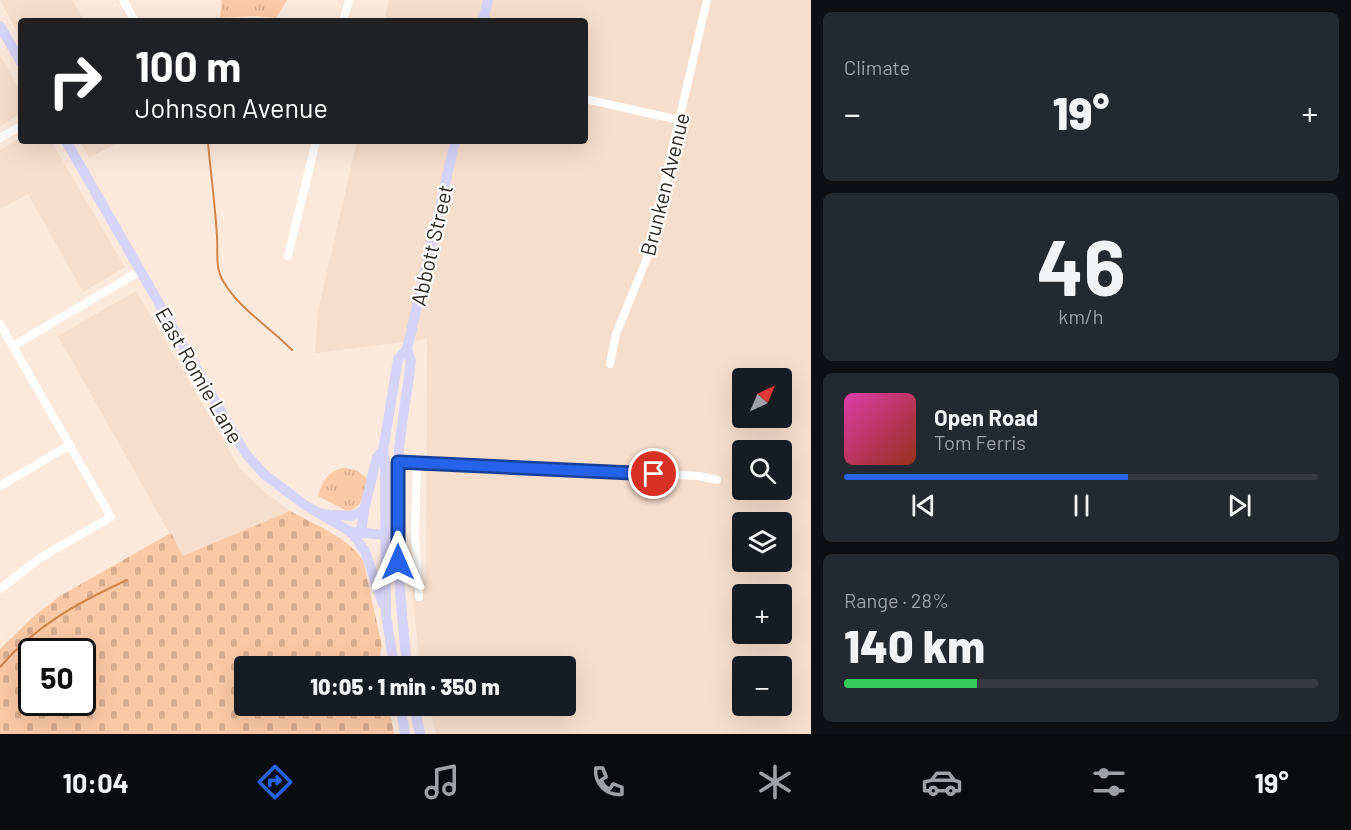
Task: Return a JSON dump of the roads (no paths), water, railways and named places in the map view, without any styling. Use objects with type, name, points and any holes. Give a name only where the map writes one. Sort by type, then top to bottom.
[{"type":"main road","points":[[484,18],[488,0]]},
{"type":"main road","points":[[0,26],[18,57]]},
{"type":"main road","name":"East Romie Lane","points":[[68,144],[246,454],[274,483],[319,514],[356,532],[398,536]]},
{"type":"main road","name":"Abbott Street","points":[[392,656],[386,614],[383,451],[398,359],[407,349],[454,144]]},
{"type":"main road","name":"Abbott Street","points":[[406,656],[398,577],[398,462],[411,362],[407,349]]},
{"type":"main road","points":[[383,451],[377,457],[356,532],[365,551],[386,614]]},
{"type":"main road","points":[[319,514],[352,516],[364,510]]},
{"type":"main road","points":[[402,716],[405,734]]},
{"type":"main road","points":[[416,716],[420,734]]},
{"type":"street","points":[[123,0],[133,18]]},
{"type":"street","points":[[344,18],[348,0]]},
{"type":"street","name":"Brunken Avenue","points":[[610,364],[616,334],[647,258],[707,0]]},
{"type":"street","points":[[588,100],[679,120]]},
{"type":"street","points":[[0,138],[18,128]]},
{"type":"street","points":[[288,256],[315,144]]},
{"type":"street","points":[[13,346],[140,271]]},
{"type":"street","points":[[0,324],[111,517],[40,558],[0,589]]},
{"type":"street","points":[[0,486],[70,445]]},
{"type":"street","points":[[398,462],[699,476],[717,480]]},
{"type":"street","points":[[417,464],[416,535],[419,597]]},
{"type":"waterway","points":[[208,144],[220,276],[238,301],[292,350]]},
{"type":"waterway","points":[[0,667],[28,639],[59,616],[127,580]]}]
